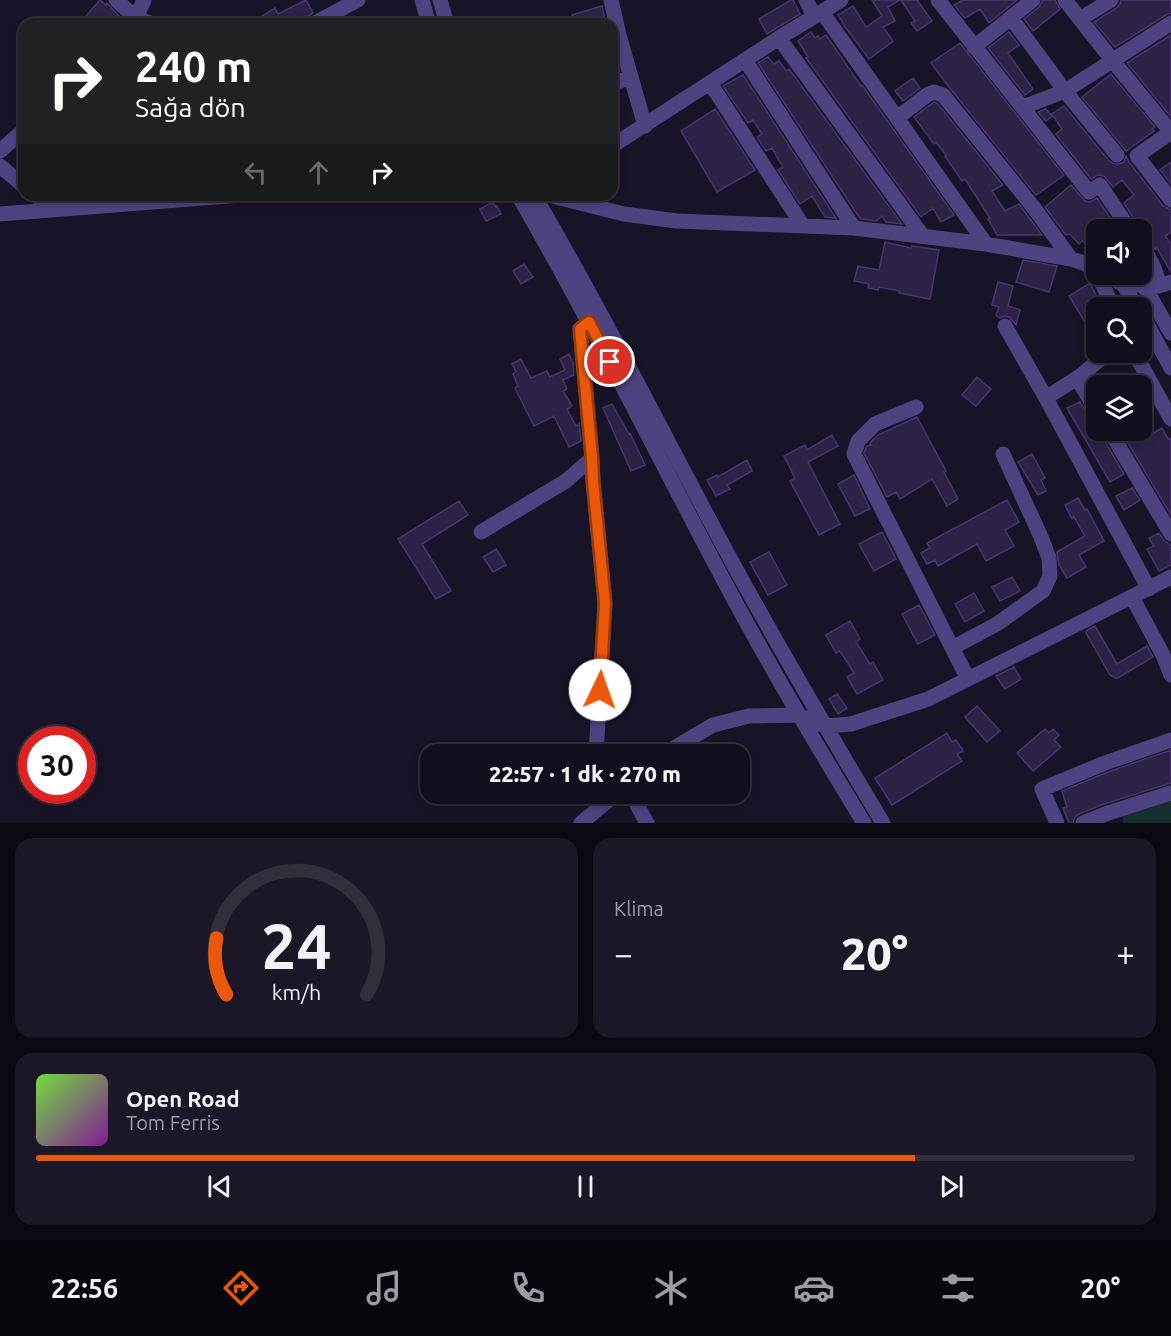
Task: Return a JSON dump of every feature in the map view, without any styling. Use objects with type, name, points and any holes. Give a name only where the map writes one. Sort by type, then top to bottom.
[{"type":"street","points":[[116,0],[131,18]]},
{"type":"street","points":[[135,18],[144,0]]},
{"type":"street","points":[[324,18],[358,0]]},
{"type":"street","points":[[422,0],[427,18]]},
{"type":"street","points":[[611,0],[613,18]]},
{"type":"street","points":[[806,0],[897,117],[987,244]]},
{"type":"street","points":[[618,142],[841,0]]},
{"type":"street","points":[[974,47],[1033,0]]},
{"type":"street","points":[[1065,0],[1171,132],[1137,156],[1171,200]]},
{"type":"street","points":[[1080,19],[1111,0]]},
{"type":"street","points":[[946,3],[974,47],[1089,192],[1100,185],[1123,219]]},
{"type":"street","points":[[1011,18],[1065,91],[1118,155]]},
{"type":"street","points":[[1023,107],[1065,91],[1171,23]]},
{"type":"street","points":[[779,38],[922,235]]},
{"type":"street","points":[[618,44],[631,77],[645,126]]},
{"type":"street","points":[[745,60],[854,228]]},
{"type":"street","points":[[618,82],[631,77]]},
{"type":"street","points":[[710,83],[803,226]]},
{"type":"street","points":[[897,117],[927,95],[934,92],[943,95],[1034,208],[1071,259]]},
{"type":"street","points":[[0,151],[18,135]]},
{"type":"street","points":[[0,166],[18,181]]},
{"type":"street","points":[[41,201],[52,210]]},
{"type":"street","points":[[0,214],[165,201]]},
{"type":"street","points":[[521,201],[589,322],[719,571],[798,715],[864,823]]},
{"type":"street","points":[[537,201],[603,317],[737,571],[883,823]]},
{"type":"street","points":[[572,201],[624,214],[677,221],[854,228],[922,235],[1071,259],[1086,264]]},
{"type":"street","points":[[1152,263],[1171,333]]},
{"type":"street","points":[[589,322],[580,329],[605,603],[597,744]]},
{"type":"street","points":[[1005,326],[1149,589]]},
{"type":"street","points":[[1152,333],[1171,368]]},
{"type":"street","points":[[1046,398],[1095,363]]},
{"type":"street","points":[[1140,363],[1171,420]]},
{"type":"street","points":[[1077,378],[1086,393]]},
{"type":"street","points":[[916,407],[875,424],[858,441],[854,454],[968,679]]},
{"type":"street","points":[[1116,441],[1171,534]]},
{"type":"street","points":[[952,648],[998,624],[1043,591],[1050,576],[1049,558],[1041,537],[1003,454]]},
{"type":"street","points":[[481,532],[566,482],[592,458]]},
{"type":"street","points":[[681,744],[712,725],[749,716],[798,715],[825,726],[851,724],[928,699],[1171,577]]},
{"type":"street","points":[[1132,597],[1167,653],[1171,675]]},
{"type":"street","points":[[1057,823],[1042,789],[1105,763],[1171,740]]},
{"type":"street","points":[[1083,823],[1109,818],[1171,793]]},
{"type":"street","points":[[581,823],[595,804]]},
{"type":"street","points":[[637,804],[647,823]]},
{"type":"green space","points":[[1171,798],[1171,823],[1124,823],[1122,814]]},
{"type":"building","points":[[100,0],[106,5],[107,3],[119,16],[117,18],[84,18]]},
{"type":"building","points":[[306,0],[313,13],[306,18],[259,18],[275,8],[278,14]]},
{"type":"building","points":[[791,0],[800,14],[767,34],[759,19]]},
{"type":"building","points":[[872,0],[900,0],[888,7],[895,21],[883,27],[893,41],[869,59],[838,15],[853,6],[866,27],[882,16]]},
{"type":"building","points":[[901,0],[917,0],[932,21],[917,31],[911,23],[915,21]]},
{"type":"building","points":[[963,0],[1017,0],[989,23],[980,9],[965,18],[954,5]]},
{"type":"building","points":[[1043,0],[1055,0],[1060,9],[1033,31],[1024,19],[1039,7]]},
{"type":"building","points":[[1121,0],[1171,0],[1171,13],[1115,47],[1094,22],[1117,8]]},
{"type":"building","points":[[602,6],[605,18],[573,18],[572,15]]},
{"type":"building","points":[[811,32],[815,38],[818,36],[820,39],[826,35],[954,215],[941,222],[933,208],[921,217],[806,58],[808,57],[798,41]]},
{"type":"building","points":[[1009,32],[1019,45],[1008,53],[1033,89],[1025,95],[988,48]]},
{"type":"building","points":[[1171,35],[1171,117],[1127,63]]},
{"type":"building","points":[[960,43],[1064,175],[1036,195],[931,63]]},
{"type":"building","points":[[768,57],[774,64],[779,61],[786,71],[789,69],[902,224],[886,222],[882,216],[876,221],[861,219],[758,63]]},
{"type":"building","points":[[1111,74],[1155,127],[1152,129],[1154,131],[1126,151],[1082,97]]},
{"type":"building","points":[[743,75],[836,218],[825,217],[812,196],[800,204],[778,170],[783,167],[772,148],[766,151],[757,137],[762,134],[753,120],[748,123],[723,86]]},
{"type":"building","points":[[913,78],[920,88],[903,101],[895,91]]},
{"type":"building","points":[[934,102],[1003,185],[992,191],[1005,211],[1019,204],[1042,235],[997,235],[988,219],[990,218],[965,179],[962,181],[946,155],[936,142],[934,144],[914,117]]},
{"type":"building","points":[[1064,106],[1109,161],[1114,164],[1124,162],[1126,156],[1163,206],[1171,210],[1171,232],[1165,236],[1171,244],[1171,272],[1152,244],[1152,219],[1134,219],[1124,203],[1134,195],[1122,180],[1113,187],[1104,176],[1098,175],[1091,179],[1056,134],[1062,129],[1052,114]]},
{"type":"building","points":[[715,109],[755,170],[717,192],[681,131]]},
{"type":"building","points":[[1046,109],[1052,116],[1046,121],[1038,112]]},
{"type":"building","points":[[1171,162],[1171,184],[1160,170]]},
{"type":"building","points":[[1071,185],[1085,201],[1090,202],[1097,198],[1111,219],[1086,219],[1086,244],[1082,241],[1079,244],[1070,234],[1066,235],[1045,207]]},
{"type":"building","points":[[493,202],[501,214],[486,221],[480,209]]},
{"type":"building","points":[[885,242],[911,248],[912,246],[939,250],[930,299],[879,287],[878,290],[868,288],[869,284],[854,281],[858,266],[879,270]]},
{"type":"building","points":[[1023,260],[1057,266],[1049,292],[1016,282]]},
{"type":"building","points":[[524,264],[533,277],[521,284],[513,271]]},
{"type":"building","points":[[998,282],[1013,286],[1008,306],[1020,310],[1016,325],[1009,317],[1000,318],[996,315],[999,307],[992,305]]},
{"type":"building","points":[[1087,285],[1091,285],[1097,297],[1086,297],[1086,324],[1069,296]]},
{"type":"building","points":[[569,354],[573,363],[574,375],[563,380],[567,389],[563,391],[572,406],[567,409],[576,426],[579,424],[581,441],[569,447],[554,416],[534,426],[515,388],[518,386],[512,364],[521,359],[531,378],[547,371],[550,377],[565,370],[560,359]]},
{"type":"building","points":[[977,377],[991,389],[976,406],[962,395]]},
{"type":"building","points":[[1080,402],[1086,412],[1086,441],[1067,408]]},
{"type":"building","points":[[612,404],[630,433],[645,465],[631,471],[603,408]]},
{"type":"building","points":[[917,417],[958,499],[947,506],[932,479],[900,499],[896,492],[887,497],[864,453],[867,446],[871,445],[870,443],[878,435]]},
{"type":"building","points":[[1162,428],[1168,439],[1171,438],[1171,515],[1127,441],[1152,441],[1152,434]]},
{"type":"building","points":[[832,435],[838,446],[808,462],[840,524],[819,535],[790,481],[795,478],[784,456],[805,445],[807,450]]},
{"type":"building","points":[[1086,441],[1105,441],[1124,474],[1110,482]]},
{"type":"building","points":[[1032,454],[1045,478],[1041,480],[1046,491],[1038,495],[1018,462]]},
{"type":"building","points":[[747,460],[752,471],[727,485],[730,489],[716,496],[707,480],[717,475],[718,477]]},
{"type":"building","points":[[854,475],[870,509],[855,516],[838,484]]},
{"type":"building","points":[[1132,488],[1140,500],[1124,510],[1116,496]]},
{"type":"building","points":[[1078,498],[1085,510],[1087,509],[1104,541],[1079,555],[1086,567],[1067,578],[1059,565],[1057,552],[1085,536],[1065,505]]},
{"type":"building","points":[[1007,500],[1019,522],[1005,530],[1014,546],[986,561],[977,544],[938,566],[935,560],[927,564],[921,553],[930,548],[927,543]]},
{"type":"building","points":[[459,501],[468,515],[422,544],[451,591],[436,599],[398,539]]},
{"type":"building","points":[[882,532],[896,559],[874,571],[859,544]]},
{"type":"building","points":[[1159,533],[1171,546],[1171,565],[1159,571],[1147,549],[1154,546],[1149,538]]},
{"type":"building","points":[[496,549],[506,565],[493,572],[483,557]]},
{"type":"building","points":[[769,552],[787,585],[768,595],[750,562]]},
{"type":"building","points":[[1012,577],[1020,591],[1000,601],[992,587]]},
{"type":"building","points":[[974,593],[984,611],[965,622],[955,604]]},
{"type":"building","points":[[919,605],[935,635],[918,644],[902,614]]},
{"type":"building","points":[[850,621],[860,639],[856,642],[870,664],[873,662],[883,680],[857,694],[847,677],[854,673],[840,651],[836,653],[826,635]]},
{"type":"building","points":[[1095,626],[1117,664],[1147,646],[1153,657],[1115,678],[1110,675],[1086,633]]},
{"type":"building","points":[[1014,667],[1021,679],[1005,689],[996,676]]},
{"type":"building","points":[[837,694],[847,708],[838,714],[829,699]]},
{"type":"building","points":[[977,706],[1000,731],[987,742],[965,717]]},
{"type":"building","points":[[1045,729],[1049,733],[1053,729],[1059,735],[1054,740],[1061,747],[1033,771],[1017,753]]},
{"type":"building","points":[[947,733],[952,742],[956,740],[963,751],[957,754],[962,761],[892,805],[875,778]]},
{"type":"building","points":[[1171,750],[1171,783],[1104,804],[1079,814],[1073,823],[1069,823],[1063,808],[1067,807],[1062,791]]},
{"type":"route","points":[[600,690],[605,603],[580,329],[589,322],[610,362]]}]
